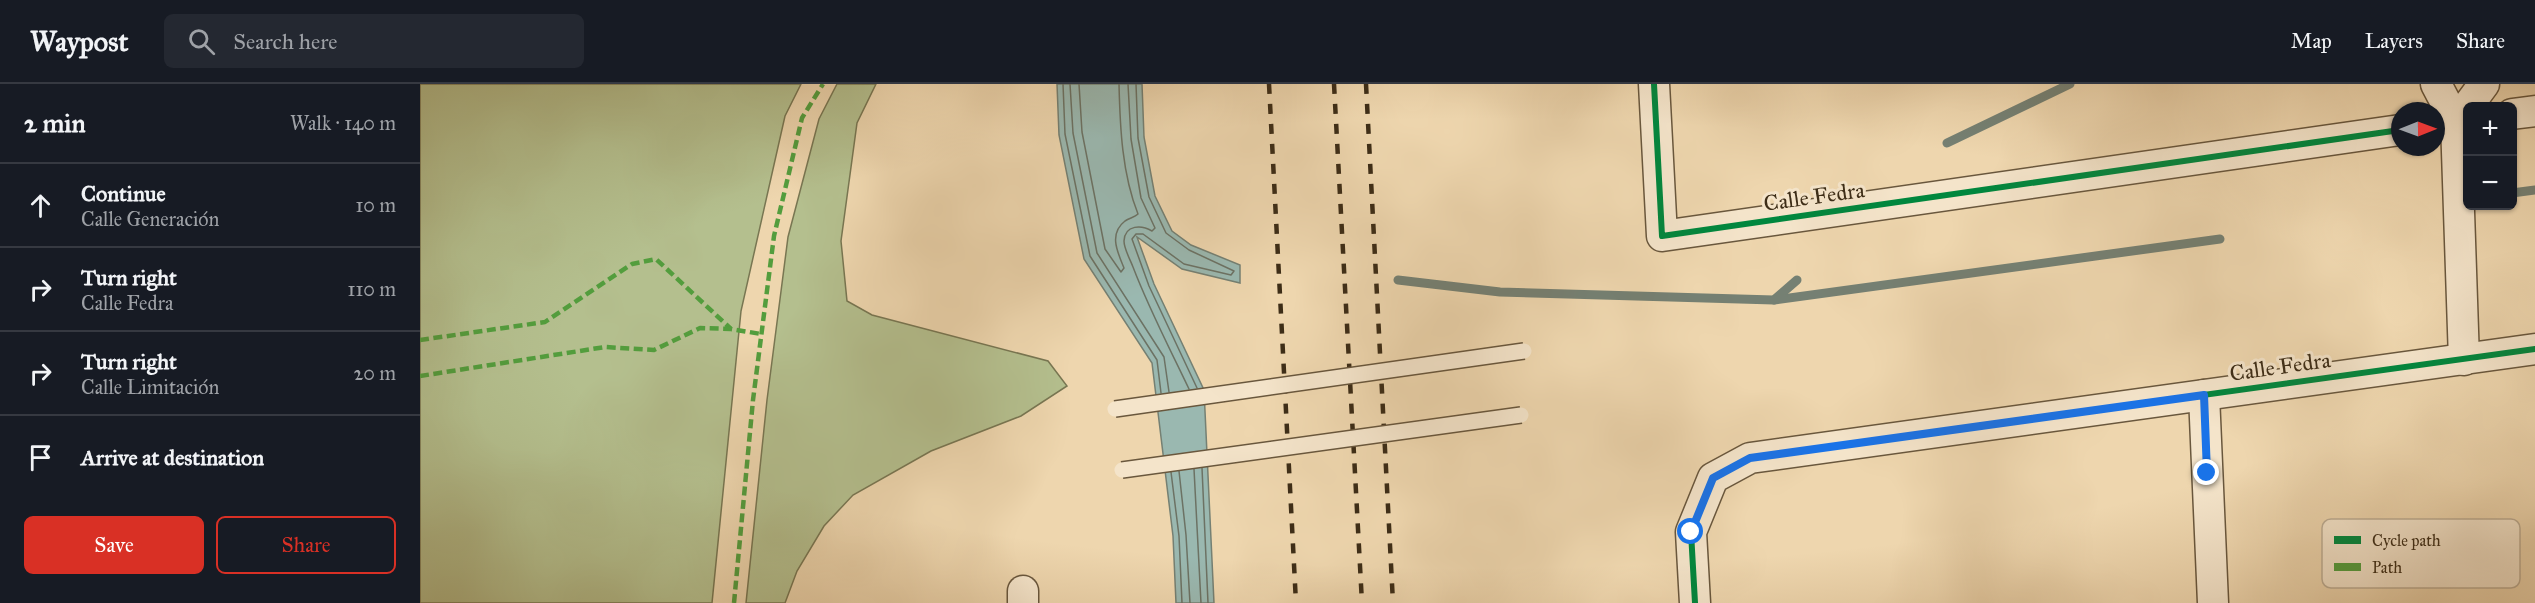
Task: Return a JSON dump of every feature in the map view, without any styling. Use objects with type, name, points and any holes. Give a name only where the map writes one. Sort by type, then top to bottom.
[{"type":"street","name":"Calle Fedra","points":[[1654,84],[1662,236],[2391,131]]},
{"type":"street","points":[[2436,84],[2453,122],[2464,360]]},
{"type":"street","points":[[2453,122],[2484,84]]},
{"type":"street","points":[[2517,113],[2535,111]]},
{"type":"street","name":"Calle Fedra","points":[[1695,603],[1691,532],[1713,478],[1750,458],[2535,349]]},
{"type":"street","points":[[2204,395],[2213,603]]},
{"type":"lane","points":[[1115,409],[1524,351]]},
{"type":"lane","points":[[1122,470],[1521,415]]},
{"type":"green space","points":[[420,84],[801,84],[785,116],[741,311],[712,603],[420,603]]},
{"type":"green space","points":[[837,84],[876,84],[857,123],[841,241],[847,301],[872,315],[1048,361],[1067,386],[1021,416],[931,451],[853,495],[824,526],[797,571],[785,603],[746,603],[767,400],[788,237],[819,119]]},
{"type":"water","points":[[1057,84],[1142,84],[1144,137],[1155,196],[1172,231],[1191,245],[1240,265],[1240,283],[1182,269],[1137,237],[1154,284],[1204,390],[1214,603],[1176,603],[1173,536],[1152,363],[1084,259],[1059,135]]},
{"type":"waterway","points":[[1947,143],[2070,84]]},
{"type":"waterway","points":[[2517,192],[2535,190]]},
{"type":"waterway","points":[[1774,300],[2220,239]]},
{"type":"waterway","points":[[1398,280],[1500,292],[1774,300],[1797,280]]},
{"type":"railway","points":[[1269,84],[1296,603]]},
{"type":"railway","points":[[1334,84],[1362,603]]},
{"type":"railway","points":[[1366,84],[1393,603]]},
{"type":"marked path","points":[[734,603],[753,400],[774,236],[802,118],[823,84]]},
{"type":"marked path","points":[[420,340],[545,322],[632,264],[656,259],[731,329]]},
{"type":"marked path","points":[[420,376],[605,347],[654,350],[700,328],[731,329],[761,334]]},
{"type":"cycle path","points":[[1654,84],[1662,236],[2391,131]]},
{"type":"cycle path","points":[[1695,603],[1691,532],[1713,478],[1750,458],[2535,349]]},
{"type":"route","points":[[1691,532],[1713,478],[1750,458],[2204,395],[2207,473]]}]
